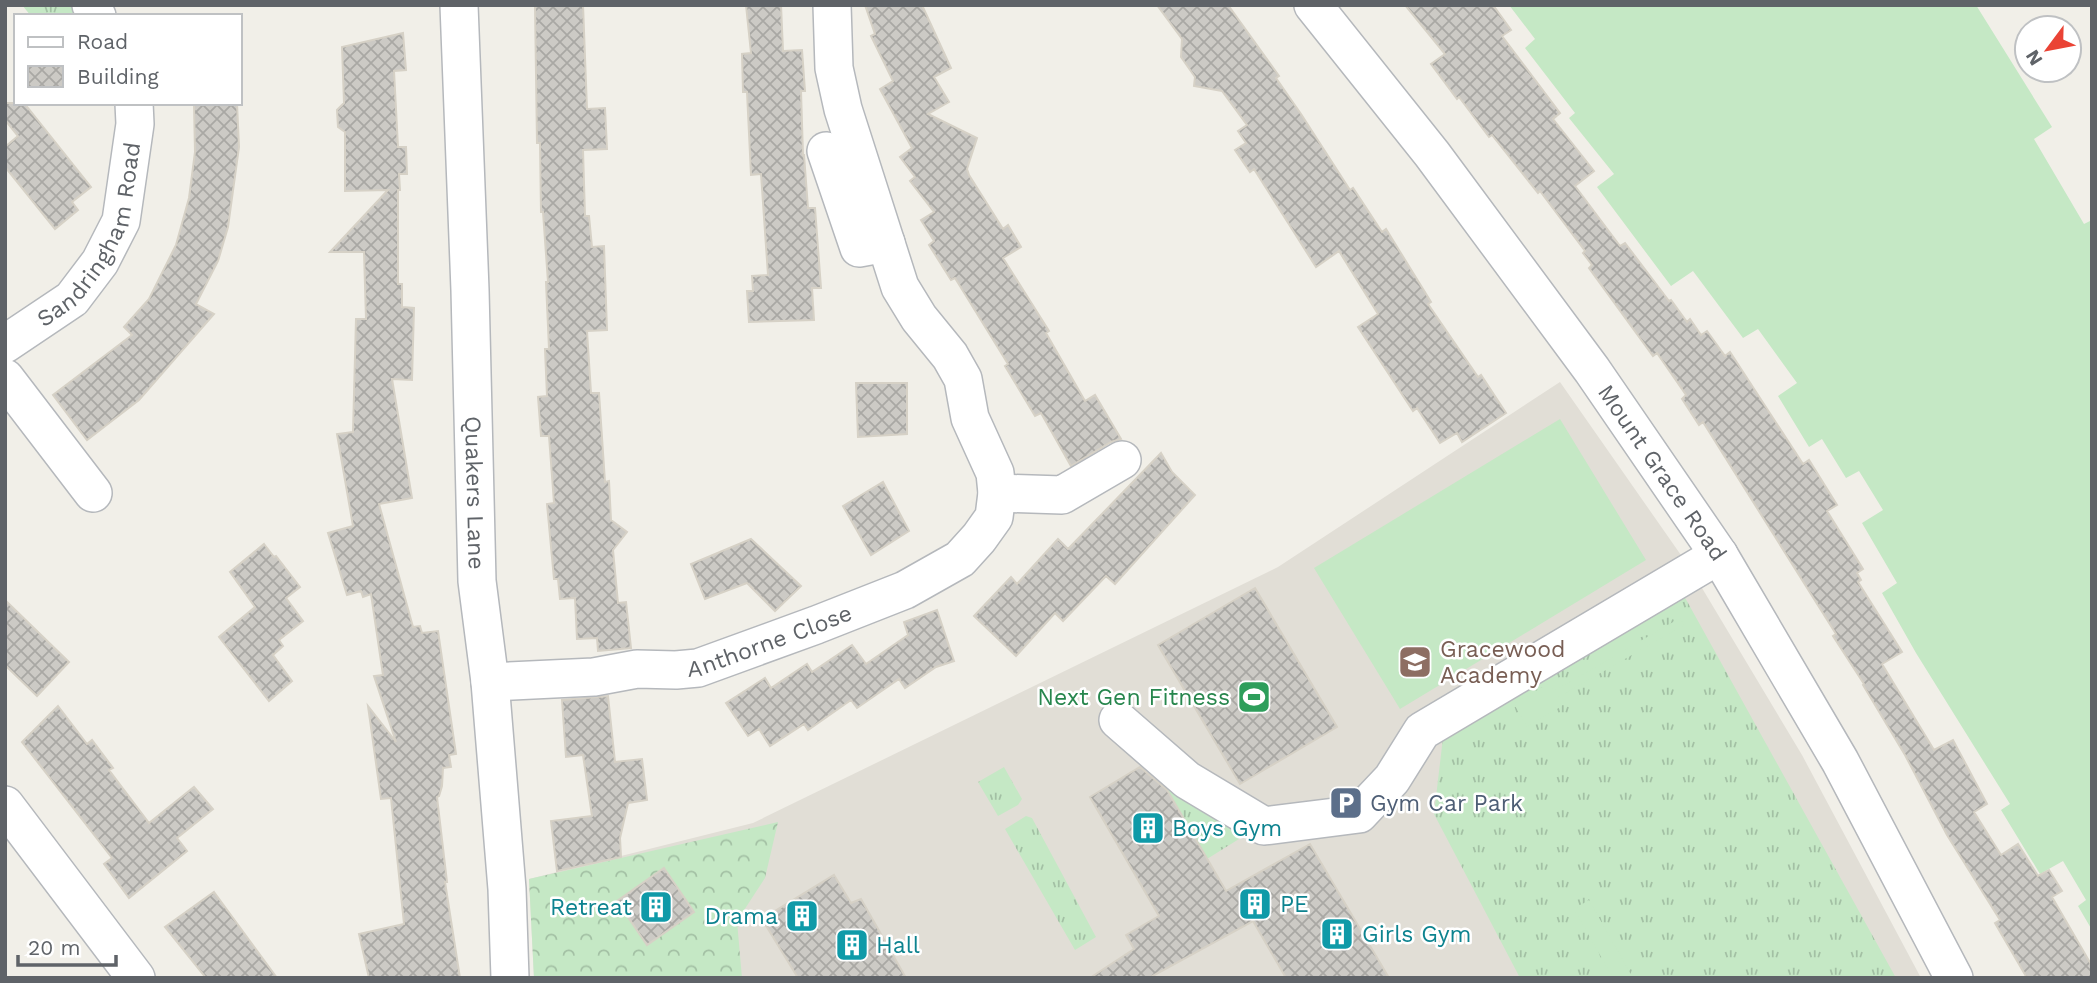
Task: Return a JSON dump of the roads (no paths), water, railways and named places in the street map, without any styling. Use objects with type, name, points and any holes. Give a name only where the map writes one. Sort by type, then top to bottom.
[{"type":"street","name":"Quakers Lane","points":[[458,5],[470,290],[477,580],[490,682],[507,889],[510,978]]},
{"type":"street","name":"Anthorne Close","points":[[490,682],[594,677],[637,669],[676,670],[698,667],[905,590],[960,559],[994,517],[997,493],[995,473],[970,418],[963,379],[950,356],[919,318],[900,287],[843,109],[834,68],[832,5]]},
{"type":"street","name":"Mount Grace Road","points":[[1313,5],[1456,186],[1591,370],[1719,555],[1840,761],[1954,978]]},
{"type":"street","name":"Sandringham Road","points":[[5,344],[72,299],[100,262],[121,221],[135,124],[134,105]]},
{"type":"street","points":[[826,151],[859,248],[886,243]]},
{"type":"street","points":[[5,378],[93,493]]},
{"type":"street","points":[[997,493],[1062,495],[1122,460]]},
{"type":"street","points":[[1118,720],[1186,779],[1264,827],[1359,814],[1392,779],[1422,731],[1719,555]]},
{"type":"street","points":[[5,805],[133,977]]},
{"type":"place","name":"Gracewood Academy","points":[[1415,662]]},
{"type":"place","name":"Next Gen Fitness","points":[[1254,697]]},
{"type":"place","name":"Gym Car Park","points":[[1346,803]]},
{"type":"place","name":"Boys Gym","points":[[1148,828]]},
{"type":"place","name":"PE","points":[[1255,904]]},
{"type":"place","name":"Retreat","points":[[656,907]]},
{"type":"place","name":"Drama","points":[[802,916]]},
{"type":"place","name":"Girls Gym","points":[[1337,934]]},
{"type":"place","name":"Hall","points":[[852,945]]}]
